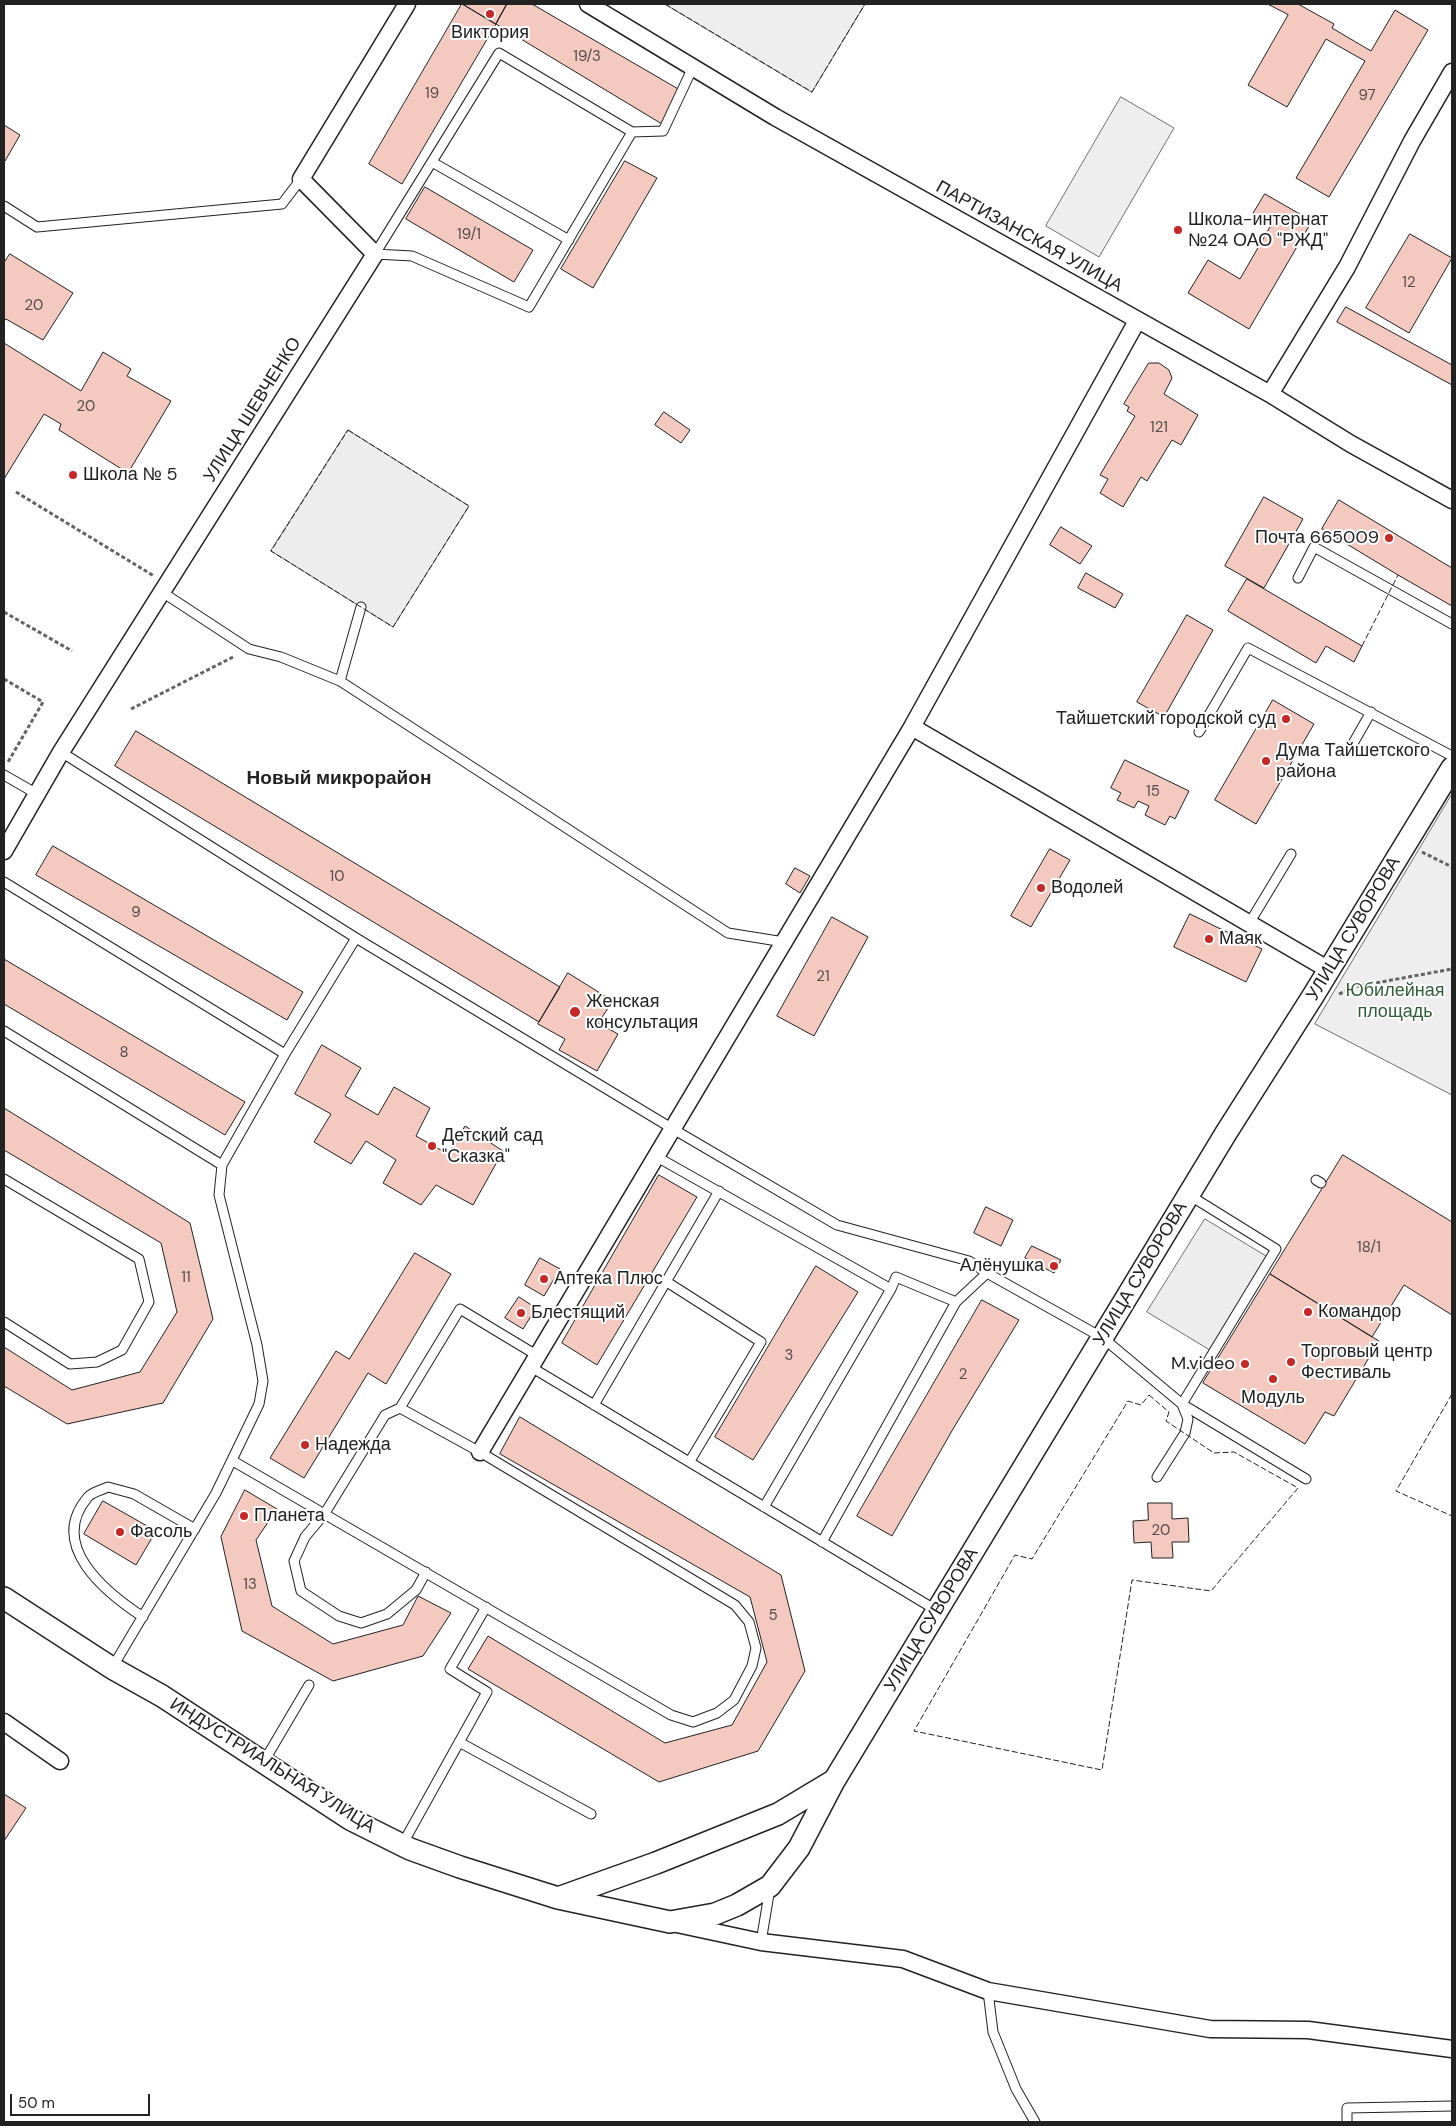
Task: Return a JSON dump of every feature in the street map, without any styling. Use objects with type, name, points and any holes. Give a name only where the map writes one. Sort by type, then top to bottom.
[{"type":"street","points":[[375,254],[301,179],[407,4]]},
{"type":"street","name":"ПАРТИЗАНСКАЯ УЛИЦА","points":[[588,4],[775,117],[1270,394],[1351,444],[1452,500]]},
{"type":"street","points":[[1270,394],[1347,267],[1412,141],[1452,72]]},
{"type":"street","name":"УЛИЦА ШЕВЧЕНКО","points":[[4,851],[61,752],[375,254]]},
{"type":"street","points":[[480,1452],[912,727],[1138,321]]},
{"type":"street","points":[[912,727],[1330,970]]},
{"type":"street","name":"УЛИЦА СУВОРОВА","points":[[770,1886],[799,1848],[834,1781],[1189,1195],[1330,970],[1452,768]]},
{"type":"street","name":"ИНДУСТРИАЛЬНАЯ УЛИЦА","points":[[4,1598],[112,1668],[162,1696],[350,1819],[402,1846],[460,1867],[558,1898],[670,1922]]},
{"type":"street","points":[[4,1722],[60,1761]]},
{"type":"street","points":[[558,1898],[656,1863],[778,1814],[834,1781]]},
{"type":"street","points":[[670,1922],[715,1914],[737,1905],[770,1886]]},
{"type":"street","points":[[670,1922],[761,1942],[903,1959],[988,1991],[1210,2029],[1308,2030],[1452,2049]]},
{"type":"lane","points":[[632,132],[530,307],[412,256],[375,254],[498,53],[632,132],[663,131],[693,67]]},
{"type":"lane","points":[[432,162],[569,240]]},
{"type":"lane","points":[[4,206],[37,226],[282,204],[301,179]]},
{"type":"lane","points":[[1298,578],[1314,547],[1452,624]]},
{"type":"lane","points":[[165,588],[249,649],[281,656],[340,681],[728,934],[784,942]]},
{"type":"lane","points":[[340,681],[361,607]]},
{"type":"lane","points":[[1199,732],[1248,648],[1452,756]]},
{"type":"lane","points":[[1351,747],[1371,712]]},
{"type":"lane","points":[[61,752],[356,938],[673,1129],[837,1225],[969,1261],[986,1273],[1102,1338],[1182,1404],[1306,1479]]},
{"type":"lane","points":[[4,775],[37,794]]},
{"type":"lane","points":[[1250,922],[1291,854]]},
{"type":"lane","points":[[4,882],[285,1054]]},
{"type":"lane","points":[[112,1668],[233,1460],[259,1404],[263,1381],[257,1345],[219,1195],[222,1165],[285,1054],[356,938]]},
{"type":"lane","points":[[4,1032],[222,1165]]},
{"type":"lane","points":[[657,1157],[892,1289]]},
{"type":"lane","points":[[4,1179],[139,1258],[149,1302],[122,1350],[98,1362],[70,1364],[4,1322]]},
{"type":"lane","points":[[594,1404],[719,1192]]},
{"type":"lane","points":[[1182,1404],[1276,1249],[1189,1195]]},
{"type":"lane","points":[[822,1542],[956,1302],[986,1273]]},
{"type":"lane","points":[[764,1507],[892,1289],[896,1277],[956,1302]]},
{"type":"lane","points":[[667,1282],[761,1342],[690,1461]]},
{"type":"lane","points":[[426,1572],[416,1590],[387,1614],[360,1623],[339,1616],[301,1591],[294,1561],[306,1537],[324,1513],[385,1415],[400,1408],[460,1309],[594,1404],[937,1611]]},
{"type":"lane","points":[[1157,1477],[1185,1433],[1188,1420],[1182,1404]]},
{"type":"lane","points":[[233,1460],[671,1715],[693,1722],[717,1713],[734,1700],[752,1666],[756,1648],[749,1622],[735,1605],[480,1452],[400,1408]]},
{"type":"lane","points":[[142,1617],[120,1602],[91,1574],[74,1544],[74,1521],[89,1496],[108,1486],[134,1494],[195,1528]]},
{"type":"lane","points":[[402,1846],[487,1692],[450,1669],[486,1607]]},
{"type":"lane","points":[[263,1763],[309,1685]]},
{"type":"lane","points":[[459,1742],[591,1814]]},
{"type":"lane","points":[[761,1942],[770,1886]]},
{"type":"lane","points":[[988,1991],[993,2032],[1016,2089],[1035,2122]]},
{"type":"lane","points":[[1347,2122],[1347,2108],[1452,2106]]},
{"type":"path","points":[[16,492],[165,588]]},
{"type":"path","points":[[4,612],[72,652]]},
{"type":"path","points":[[131,709],[249,649]]},
{"type":"path","points":[[4,680],[43,702],[4,769]]},
{"type":"path","points":[[1405,843],[1452,867]]},
{"type":"path","points":[[1313,996],[1324,1000],[1359,986],[1452,969]]},
{"type":"green space","points":[[665,4],[865,4],[812,92]]},
{"type":"green space","points":[[1121,97],[1174,128],[1099,257],[1046,226]]},
{"type":"green space","name":"Юбилейная площадь","points":[[1452,794],[1452,1095],[1315,1024]]},
{"type":"shaded area","points":[[348,430],[469,506],[393,627],[271,551]]},
{"type":"shaded area","points":[[1205,1219],[1271,1259],[1213,1352],[1147,1312]]},
{"type":"building","points":[[462,4],[496,24],[402,184],[369,164]]},
{"type":"building","name":"Виктория","points":[[463,4],[507,4],[496,24]]},
{"type":"building","points":[[507,4],[532,4],[680,90],[662,124],[496,24]]},
{"type":"building","points":[[1268,4],[1298,4],[1334,24],[1332,28],[1371,51],[1395,10],[1428,30],[1329,197],[1296,178],[1365,61],[1326,39],[1287,107],[1248,85],[1288,15]]},
{"type":"building","points":[[4,125],[20,135],[5,161],[4,161]]},
{"type":"building","points":[[625,161],[657,178],[593,288],[561,269]]},
{"type":"building","points":[[425,187],[533,250],[514,282],[406,219]]},
{"type":"building","points":[[1265,194],[1312,221],[1249,329],[1188,293],[1208,260],[1240,279],[1271,225],[1253,214]]},
{"type":"building","points":[[1410,234],[1452,258],[1409,333],[1366,308]]},
{"type":"building","points":[[10,254],[73,293],[43,340],[6,319],[4,321],[4,263]]},
{"type":"building","points":[[1346,307],[1452,365],[1452,385],[1337,322]]},
{"type":"building","points":[[4,343],[81,391],[103,352],[131,369],[127,376],[171,401],[128,473],[59,430],[61,424],[44,414],[4,479]]},
{"type":"building","points":[[1149,363],[1159,363],[1169,370],[1172,378],[1164,394],[1198,415],[1181,445],[1172,440],[1147,481],[1141,477],[1123,507],[1100,493],[1108,479],[1100,475],[1135,416],[1127,411],[1129,407],[1124,404]]},
{"type":"building","points":[[664,412],[690,430],[681,443],[655,425]]},
{"type":"building","points":[[1264,497],[1303,519],[1264,588],[1225,566]]},
{"type":"building","points":[[1339,500],[1452,568],[1452,606],[1322,529]]},
{"type":"building","points":[[1061,527],[1092,546],[1080,564],[1050,545]]},
{"type":"building","points":[[1086,573],[1123,594],[1115,608],[1078,588]]},
{"type":"building","points":[[1247,579],[1362,646],[1354,662],[1326,646],[1316,663],[1228,611]]},
{"type":"building","points":[[1187,615],[1213,630],[1164,717],[1137,702]]},
{"type":"building","points":[[1273,700],[1314,724],[1256,824],[1215,800]]},
{"type":"building","points":[[136,731],[560,987],[539,1022],[115,766]]},
{"type":"building","points":[[1125,760],[1189,791],[1175,819],[1170,816],[1165,825],[1145,815],[1149,806],[1138,801],[1134,808],[1117,800],[1121,793],[1111,788]]},
{"type":"building","points":[[53,846],[303,992],[287,1020],[36,875]]},
{"type":"building","name":"Водолей","points":[[1050,849],[1070,860],[1031,927],[1011,916]]},
{"type":"building","points":[[795,868],[810,876],[800,893],[786,884]]},
{"type":"building","points":[[1190,914],[1262,949],[1246,982],[1174,947]]},
{"type":"building","points":[[832,917],[868,937],[814,1036],[777,1016]]},
{"type":"building","points":[[4,959],[245,1102],[225,1135],[4,1004]]},
{"type":"building","name":"Женская консультация","points":[[568,973],[613,1001],[598,1023],[618,1034],[597,1071],[559,1050],[565,1039],[538,1024]]},
{"type":"building","points":[[322,1045],[361,1068],[345,1096],[378,1115],[394,1087],[430,1108],[416,1136],[448,1154],[465,1126],[503,1151],[473,1205],[436,1185],[421,1205],[383,1183],[396,1160],[366,1141],[351,1164],[314,1142],[331,1114],[295,1094]]},
{"type":"building","points":[[4,1108],[190,1223],[213,1319],[163,1403],[67,1424],[4,1386],[4,1347],[72,1390],[140,1372],[177,1312],[161,1243],[4,1150]]},
{"type":"building","points":[[1343,1155],[1452,1222],[1452,1315],[1404,1285],[1372,1337],[1270,1274]]},
{"type":"building","points":[[659,1175],[697,1197],[597,1365],[562,1343]]},
{"type":"building","points":[[986,1207],[1013,1220],[1001,1246],[974,1233]]},
{"type":"building","points":[[1032,1246],[1061,1260],[1054,1273],[1025,1258]]},
{"type":"building","points":[[415,1253],[451,1274],[386,1384],[368,1373],[304,1478],[270,1458],[336,1351],[349,1359]]},
{"type":"building","points":[[540,1258],[560,1269],[544,1296],[525,1285]]},
{"type":"building","points":[[816,1266],[858,1292],[753,1460],[715,1437]]},
{"type":"building","name":"Торговый центр Фестиваль","points":[[1270,1274],[1379,1341],[1334,1416],[1325,1412],[1305,1444],[1203,1383]]},
{"type":"building","name":"Блестящий","points":[[519,1297],[536,1308],[523,1329],[505,1318]]},
{"type":"building","points":[[982,1300],[1019,1320],[953,1429],[892,1536],[857,1516]]},
{"type":"building","points":[[520,1417],[781,1575],[805,1671],[758,1751],[659,1782],[468,1669],[488,1636],[665,1743],[732,1725],[767,1662],[750,1597],[500,1454]]},
{"type":"building","points":[[245,1490],[277,1509],[256,1540],[272,1606],[333,1644],[403,1625],[418,1596],[451,1613],[423,1656],[333,1681],[242,1631],[221,1537]]},
{"type":"building","name":"Фасоль","points":[[103,1501],[156,1531],[136,1565],[84,1534]]},
{"type":"building","points":[[1148,1503],[1172,1503],[1172,1519],[1188,1518],[1189,1542],[1172,1542],[1173,1558],[1152,1558],[1151,1542],[1134,1543],[1133,1521],[1148,1520]]},
{"type":"building","points":[[4,1794],[26,1808],[4,1841]]},
{"type":"fence","points":[[665,4],[812,92],[865,4]]},
{"type":"fence","points":[[348,430],[469,506],[393,627],[271,551],[348,430]]},
{"type":"fence","points":[[1362,646],[1398,575]]},
{"type":"fence","points":[[1452,1394],[1396,1491],[1452,1516]]},
{"type":"fence","points":[[1149,1395],[1169,1412],[1166,1421],[1214,1453],[1234,1452],[1298,1488],[1211,1591],[1132,1580],[1102,1770],[914,1731],[1015,1555],[1032,1559],[1128,1401],[1141,1405],[1149,1395]]},
{"type":"place","name":"Виктория","points":[[490,14]]},
{"type":"place","name":"Школа-интернат №24 ОАО \"РЖД\"","points":[[1178,230]]},
{"type":"place","name":"Школа № 5","points":[[73,475]]},
{"type":"place","name":"Почта 665009","points":[[1389,538]]},
{"type":"place","name":"Тайшетский городской суд","points":[[1286,719]]},
{"type":"place","name":"Дума Тайшетского района","points":[[1266,761]]},
{"type":"place","name":"Водолей","points":[[1041,888]]},
{"type":"place","name":"Маяк","points":[[1209,939]]},
{"type":"place","name":"Женская консультация","points":[[575,1012]]},
{"type":"place","name":"Детский сад \"Сказка\"","points":[[432,1146]]},
{"type":"place","name":"Алёнушка","points":[[1054,1266]]},
{"type":"place","name":"Аптека Плюс","points":[[544,1279]]},
{"type":"place","name":"Командор","points":[[1308,1312]]},
{"type":"place","name":"Блестящий","points":[[521,1313]]},
{"type":"place","name":"Торговый центр Фестиваль","points":[[1291,1362]]},
{"type":"place","name":"M.video","points":[[1245,1364]]},
{"type":"place","name":"Модуль","points":[[1273,1379]]},
{"type":"place","name":"Надежда","points":[[305,1445]]},
{"type":"place","name":"Планета","points":[[244,1516]]},
{"type":"place","name":"Фасоль","points":[[120,1532]]},
{"type":"district","name":"Новый микрорайон","points":[[339,779]]}]
